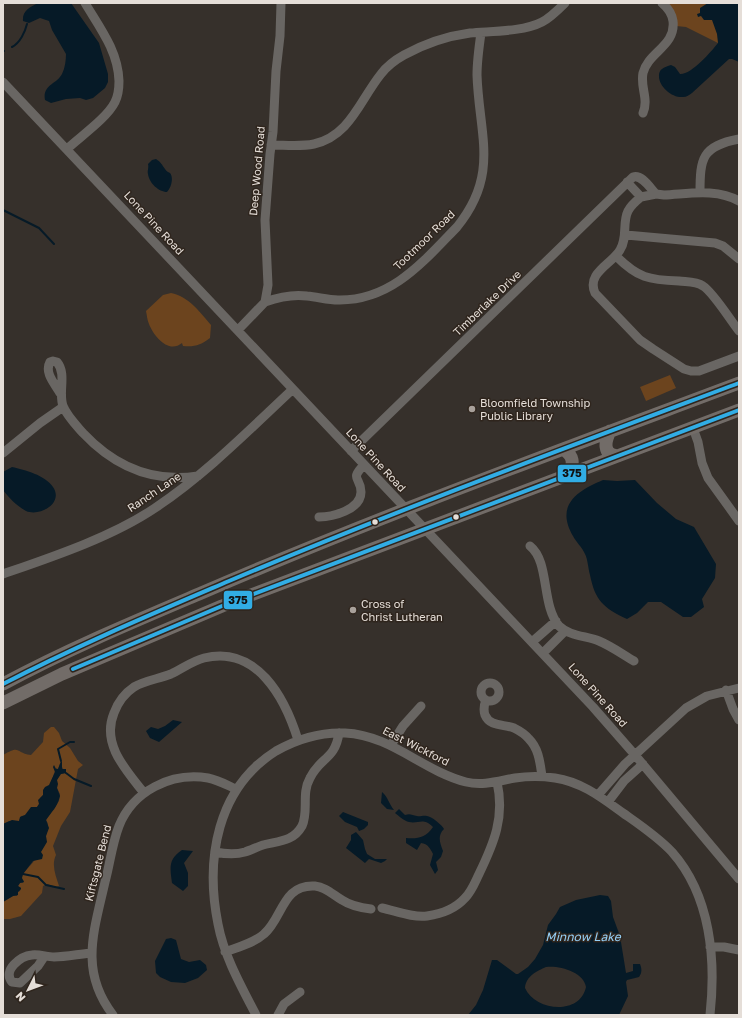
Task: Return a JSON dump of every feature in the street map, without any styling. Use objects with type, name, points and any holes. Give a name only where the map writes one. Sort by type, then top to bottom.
[{"type":"highway","points":[[3,684],[85,644],[252,571],[406,508],[739,383]]},
{"type":"highway","points":[[3,703],[62,674],[222,606],[739,410]]},
{"type":"highway","points":[[610,431],[606,441],[606,448],[611,455],[618,456]]},
{"type":"highway","points":[[563,449],[569,453],[572,458],[572,467],[569,474]]},
{"type":"highway","points":[[252,571],[249,584],[253,589],[259,592]]},
{"type":"highway","points":[[220,585],[226,592],[225,600],[222,606]]},
{"type":"street","points":[[67,149],[110,110],[116,101],[118,88],[118,67],[114,52],[85,3]]},
{"type":"street","name":"Deep Wood Road","points":[[265,302],[268,286],[265,220],[280,36],[281,3]]},
{"type":"street","points":[[271,145],[313,144],[330,138],[351,120],[380,74],[398,58],[414,50],[438,41],[468,33],[481,33],[520,28],[541,23],[565,3]]},
{"type":"street","points":[[643,113],[646,105],[642,81],[644,72],[649,60],[668,41],[673,26],[671,14],[662,3]]},
{"type":"street","name":"Tootmoor Road","points":[[265,302],[277,298],[296,296],[335,300],[353,300],[378,294],[408,274],[464,219],[481,183],[484,170],[485,144],[477,76],[481,33]]},
{"type":"street","name":"Lone Pine Road","points":[[3,82],[364,465],[543,652],[636,755],[739,879]]},
{"type":"street","points":[[700,193],[700,168],[706,155],[711,149],[721,143],[739,139]]},
{"type":"street","name":"Timberlake Drive","points":[[351,451],[627,182],[633,177],[640,177],[656,194]]},
{"type":"street","points":[[627,182],[641,197]]},
{"type":"street","points":[[739,201],[720,194],[700,193],[656,194],[641,197],[627,212],[626,236],[622,248],[616,256],[596,275],[593,288],[600,298],[645,344],[679,366],[691,371],[699,371],[739,356]]},
{"type":"street","points":[[626,236],[715,243],[723,246],[739,259]]},
{"type":"street","points":[[616,256],[635,272],[645,277],[657,280],[690,282],[702,285],[711,294],[739,331]]},
{"type":"street","points":[[238,330],[265,302]]},
{"type":"street","name":"Ranch Lane","points":[[3,574],[89,542],[155,508],[198,476],[293,389]]},
{"type":"street","points":[[60,393],[63,407],[70,417],[93,444],[113,459],[149,475],[182,478],[198,476]]},
{"type":"street","points":[[3,453],[40,423],[63,407]]},
{"type":"street","points":[[693,428],[698,442],[702,463],[708,478],[739,521]]},
{"type":"street","points":[[319,517],[328,517],[349,509],[356,504],[361,493],[357,473],[364,465]]},
{"type":"street","points":[[530,546],[538,554],[546,594],[556,621],[565,631],[597,640],[634,661]]},
{"type":"street","points":[[532,642],[556,621]]},
{"type":"street","points":[[543,652],[565,631]]},
{"type":"street","points":[[144,793],[121,762],[113,748],[110,734],[115,708],[127,693],[138,685],[172,674],[202,658],[214,656],[229,657],[243,661],[256,670],[270,683],[282,701],[288,711],[298,740]]},
{"type":"street","points":[[598,795],[625,764],[689,706],[707,696],[726,690],[739,688]]},
{"type":"street","points":[[726,690],[730,703],[739,720]]},
{"type":"street","points":[[486,700],[484,711],[488,720],[492,723],[507,726],[520,732],[534,744],[539,757],[542,776]]},
{"type":"street","points":[[391,745],[403,726],[421,706]]},
{"type":"street","points":[[215,852],[228,854],[241,853],[261,846],[283,842],[294,836],[304,820],[305,792],[309,778],[316,767],[333,752],[337,744],[339,733]]},
{"type":"street","name":"East Wickford","points":[[256,1015],[225,952],[218,924],[214,900],[213,874],[215,852],[221,821],[236,789],[244,778],[263,760],[298,740],[322,734],[339,733],[362,735],[380,740],[432,769],[458,780],[477,784],[515,778],[542,776],[572,782],[585,787],[598,795],[657,838],[679,861],[692,881],[702,906],[710,947],[712,978],[710,1015]]},
{"type":"street","points":[[608,802],[631,774],[643,764]]},
{"type":"street","name":"Kiftsgate Bend","points":[[113,1015],[105,1003],[97,986],[91,953],[94,930],[117,832],[127,811],[144,793],[168,780],[189,777],[209,778],[236,789]]},
{"type":"street","points":[[382,908],[416,916],[427,916],[450,908],[466,897],[473,887],[496,835],[500,810],[500,792],[497,782]]},
{"type":"street","points":[[606,785],[615,792]]},
{"type":"street","points":[[225,952],[253,941],[265,934],[273,924],[285,901],[294,892],[304,888],[315,886],[332,892],[346,903],[371,909]]},
{"type":"street","points":[[710,947],[724,947],[739,950]]},
{"type":"street","points":[[44,957],[91,953]]},
{"type":"street","points":[[278,1015],[284,1004],[300,992]]},
{"type":"shaded area","points":[[667,3],[739,3],[739,43],[718,43],[686,27],[676,26]]},
{"type":"shaded area","points":[[171,293],[183,297],[193,305],[211,325],[210,338],[201,344],[194,346],[183,346],[182,343],[177,346],[172,346],[167,345],[158,339],[151,329],[146,311],[163,295]]},
{"type":"shaded area","points":[[670,375],[676,388],[646,401],[640,387]]},
{"type":"shaded area","points":[[51,727],[54,727],[59,733],[62,741],[70,748],[78,761],[83,765],[78,769],[70,812],[61,826],[53,846],[56,855],[54,870],[59,886],[56,887],[47,884],[43,886],[42,893],[21,916],[3,919],[3,902],[13,896],[17,896],[21,888],[18,886],[24,881],[21,879],[23,874],[44,846],[48,828],[46,820],[59,801],[60,794],[57,788],[57,780],[60,774],[66,773],[60,764],[58,769],[56,768],[50,785],[44,790],[37,807],[21,816],[19,821],[9,821],[3,824],[3,755],[13,750],[18,750],[31,755],[43,742],[44,733]]},
{"type":"water","points":[[38,3],[71,3],[99,43],[108,74],[108,82],[105,88],[93,98],[86,100],[80,98],[66,99],[51,103],[45,100],[46,91],[62,74],[66,54],[52,30],[49,21],[40,18],[29,23],[23,21],[25,12]]},
{"type":"water","points":[[708,3],[739,3],[739,62],[729,59],[692,93],[686,97],[674,96],[663,87],[659,79],[659,72],[665,67],[671,65],[675,67],[680,74],[690,71],[711,52],[718,43],[717,34],[712,20],[704,20],[701,16],[698,17],[697,14],[700,13],[700,8]]},
{"type":"water","points":[[156,159],[170,173],[172,178],[172,183],[167,192],[158,189],[150,181],[148,164],[152,160]]},
{"type":"water","points":[[12,467],[45,479],[53,487],[56,493],[53,503],[44,510],[38,512],[26,511],[16,504],[3,490],[3,472]]},
{"type":"water","points":[[603,480],[635,480],[657,503],[676,519],[694,527],[716,564],[715,578],[702,599],[704,607],[691,617],[683,617],[661,602],[648,602],[637,613],[627,619],[612,611],[601,602],[592,584],[586,556],[573,536],[566,516],[572,500],[577,494]]},
{"type":"water","points":[[173,720],[182,722],[159,742],[150,738],[146,731],[151,727],[158,729]]},
{"type":"water","points":[[61,761],[62,769],[66,769],[66,773],[61,774],[57,780],[57,788],[60,796],[56,806],[46,820],[49,828],[46,836],[47,842],[41,852],[43,855],[42,859],[33,861],[23,874],[22,878],[24,882],[20,883],[18,886],[21,889],[18,892],[18,895],[13,896],[3,902],[3,824],[12,820],[19,821],[20,817],[25,815],[31,807],[37,807],[39,804],[38,800],[43,795],[43,790],[49,785],[55,772],[53,767],[54,765],[56,769],[58,769]]},
{"type":"water","points":[[382,792],[394,810],[387,809],[381,803]]},
{"type":"water","points":[[399,809],[405,815],[410,814],[429,816],[444,829],[440,834],[440,842],[443,851],[441,857],[436,862],[438,870],[435,874],[430,865],[433,854],[428,847],[421,843],[417,850],[406,843],[406,838],[424,836],[433,827],[426,822],[405,821],[395,813]]},
{"type":"water","points":[[343,812],[368,822],[368,825],[359,831],[357,827],[345,822],[339,816]]},
{"type":"water","points":[[356,832],[363,840],[367,854],[375,859],[387,859],[381,863],[369,859],[365,863],[346,848],[351,840],[351,835]]},
{"type":"water","points":[[182,850],[193,851],[184,863],[188,873],[188,886],[183,891],[172,883],[171,868],[172,860],[177,853]]},
{"type":"water","name":"Minnow Lake","points":[[600,895],[608,896],[611,901],[613,917],[620,936],[626,973],[633,971],[633,964],[640,964],[641,974],[639,977],[627,980],[626,982],[628,996],[619,1015],[468,1015],[476,1005],[483,990],[492,960],[497,960],[516,974],[528,967],[535,959],[543,945],[548,925],[560,907],[576,900]],"holes":[[[546,967],[564,968],[581,977],[586,987],[582,996],[575,1003],[557,1007],[538,1002],[530,996],[525,988],[527,980],[532,974],[539,970]]]},
{"type":"water","points":[[171,938],[176,940],[181,959],[189,962],[200,960],[206,965],[207,970],[198,978],[185,983],[171,982],[160,977],[156,973],[155,961],[166,939]]},
{"type":"waterway","points":[[12,47],[22,37],[27,24]]},
{"type":"waterway","points":[[3,210],[39,228],[54,244]]},
{"type":"waterway","points":[[61,761],[58,749],[70,742],[74,742]]},
{"type":"waterway","points":[[66,773],[74,779],[91,786]]},
{"type":"waterway","points":[[23,874],[38,877],[46,885],[64,889]]},
{"type":"transit line","name":"375","points":[[3,684],[114,631],[292,555],[483,479],[739,383]]},
{"type":"transit line","name":"375","points":[[73,669],[222,606],[739,410]]},
{"type":"place","name":"Bloomfield Township Public Library","points":[[472,409]]},
{"type":"place","name":"Cross of Christ Lutheran","points":[[353,610]]}]
